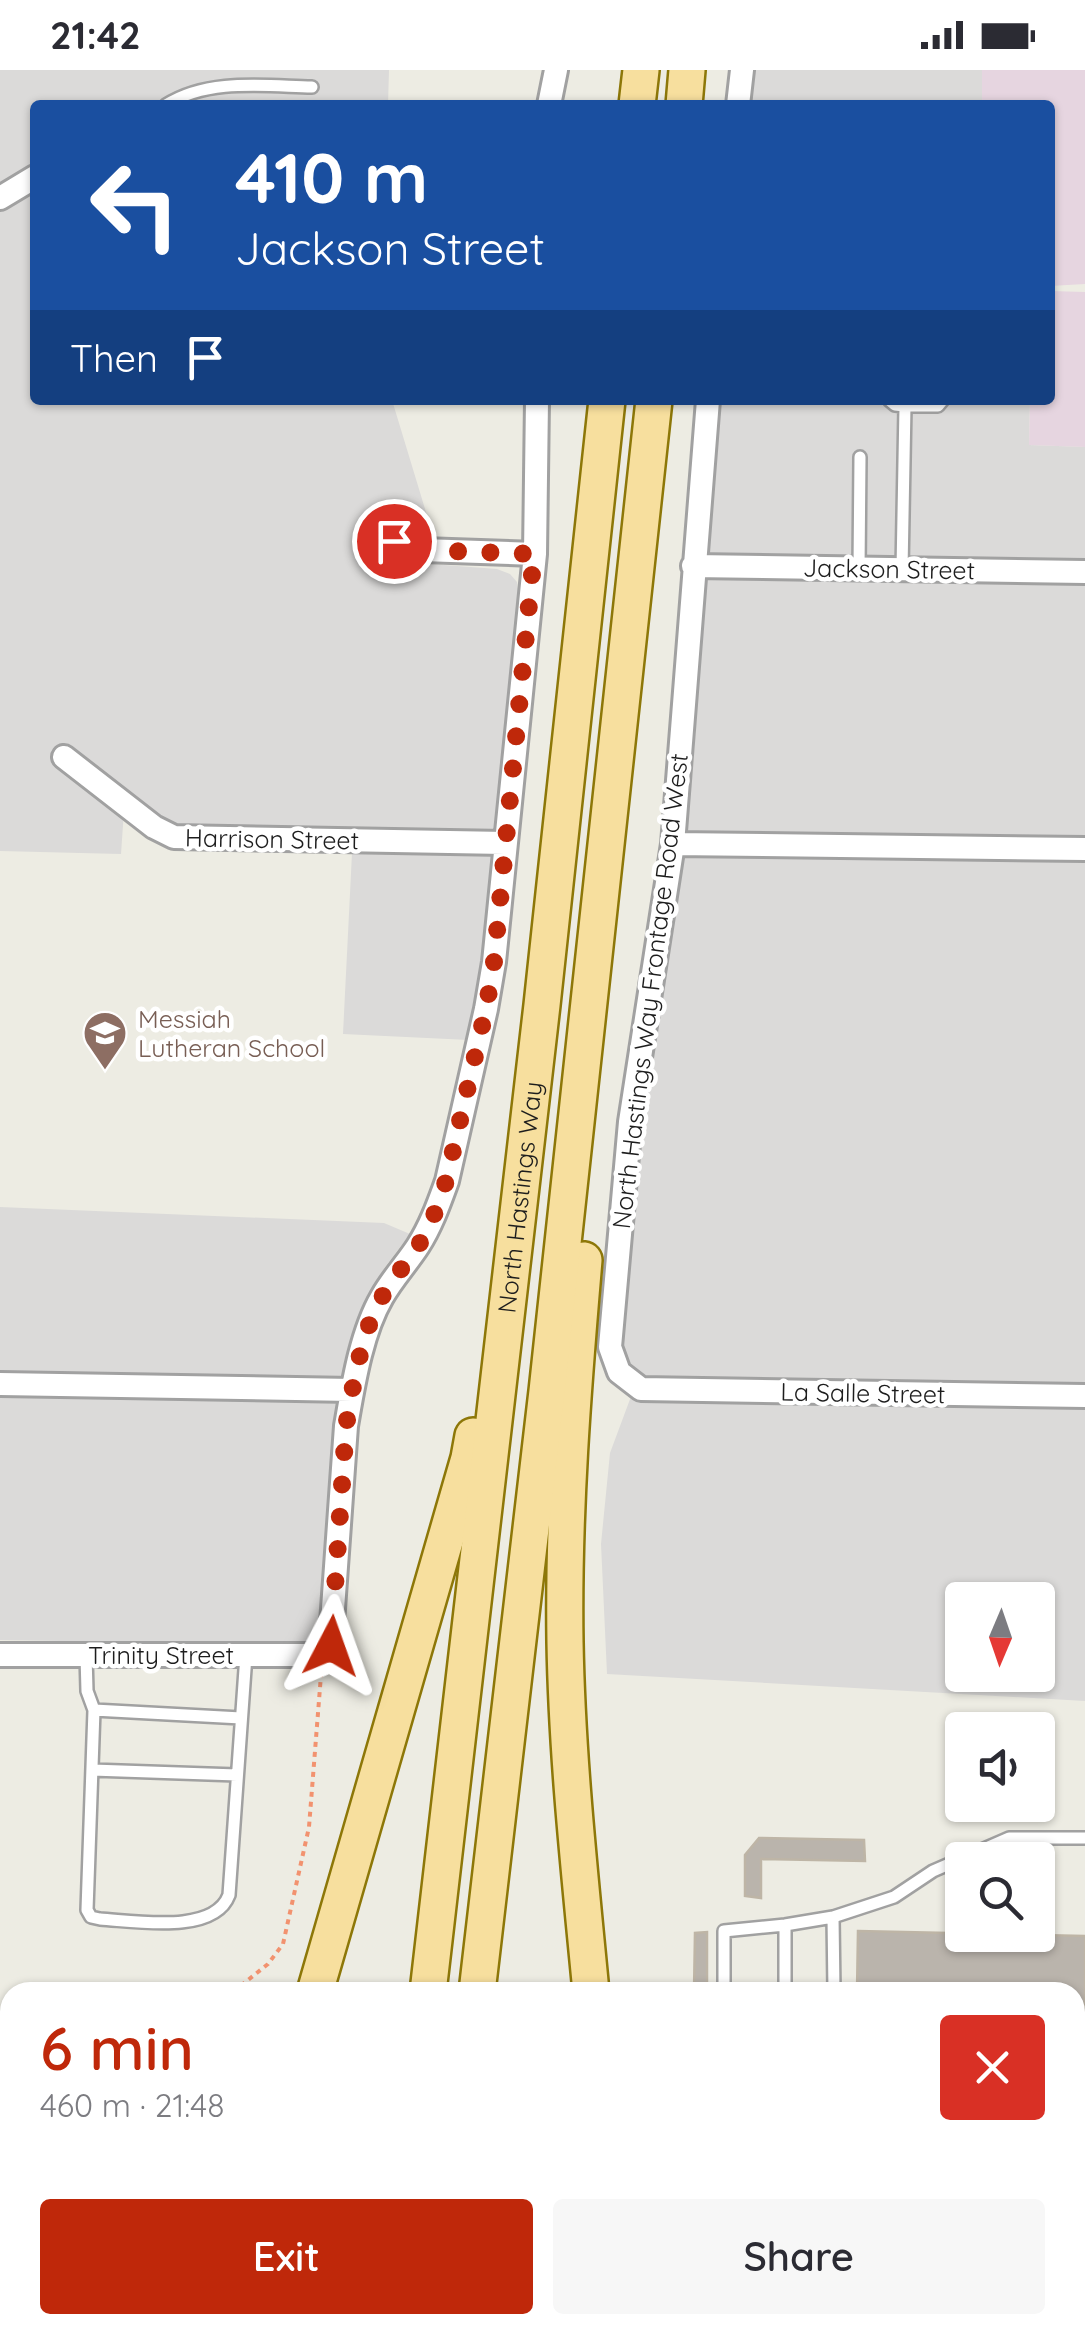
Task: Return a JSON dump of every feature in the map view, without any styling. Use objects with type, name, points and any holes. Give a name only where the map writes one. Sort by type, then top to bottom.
[{"type":"main road","points":[[638,100],[641,70]]},
{"type":"main road","points":[[685,100],[688,70]]},
{"type":"main road","name":"North Hastings Way","points":[[429,1982],[542,1006],[606,405]]},
{"type":"main road","name":"North Hastings Way","points":[[478,1982],[547,1391],[654,405]]},
{"type":"main road","points":[[590,1982],[572,1782],[566,1505],[634,600]]},
{"type":"main road","points":[[318,1982],[469,1458],[542,1006]]},
{"type":"street","points":[[550,100],[556,70]]},
{"type":"street","points":[[739,100],[742,70]]},
{"type":"street","points":[[0,198],[30,180]]},
{"type":"street","points":[[322,1655],[331,1646],[346,1426],[352,1390],[370,1322],[438,1208],[486,1009],[494,962],[534,554],[537,405]]},
{"type":"street","name":"North Hastings Way Frontage Road West","points":[[641,1389],[619,1372],[610,1347],[630,1122],[673,844],[708,405]]},
{"type":"street","points":[[394,541],[422,550],[534,554]]},
{"type":"street","name":"Jackson Street","points":[[693,566],[1085,572]]},
{"type":"street","name":"Harrison Street","points":[[64,757],[154,827],[174,837],[505,843]]},
{"type":"street","points":[[673,844],[1085,849]]},
{"type":"street","points":[[0,1384],[352,1390]]},
{"type":"street","name":"La Salle Street","points":[[641,1389],[1085,1396]]},
{"type":"street","name":"Trinity Street","points":[[0,1655],[322,1655]]},
{"type":"lane","points":[[176,100],[194,91],[251,85],[312,87]]},
{"type":"lane","points":[[895,405],[939,405]]},
{"type":"lane","points":[[902,570],[905,406]]},
{"type":"lane","points":[[859,569],[860,457]]},
{"type":"lane","points":[[86,1655],[87,1691],[94,1710],[87,1910],[100,1919],[168,1922],[190,1922],[214,1914],[226,1904],[229,1895],[246,1655]]},
{"type":"lane","points":[[94,1710],[241,1718]]},
{"type":"lane","points":[[92,1770],[237,1775]]},
{"type":"lane","points":[[724,1982],[724,1931],[785,1926],[894,1897],[933,1872],[1008,1838],[1085,1838]]},
{"type":"lane","points":[[833,1916],[834,1982]]},
{"type":"lane","points":[[785,1926],[785,1982]]},
{"type":"path","points":[[245,1982],[275,1958],[288,1928],[312,1810],[322,1655]]},
{"type":"shaded area","points":[[0,70],[389,70],[388,100],[30,100],[30,405],[394,405],[432,532],[431,564],[497,569],[517,582],[519,596],[487,939],[469,1040],[343,1034],[353,833],[186,827],[167,821],[125,796],[121,854],[0,851]]},
{"type":"shaded area","points":[[750,70],[982,70],[982,100],[747,100]]},
{"type":"shaded area","points":[[982,70],[1085,70],[1085,284],[1055,286],[1055,100],[982,100]]},
{"type":"shaded area","points":[[1055,291],[1085,292],[1085,447],[1029,445],[1030,405],[1055,405]]},
{"type":"shaded area","points":[[718,405],[1030,405],[1029,445],[1085,447],[1085,1701],[607,1674],[601,1544],[610,1453],[639,1375],[628,1364],[623,1351],[654,1043],[681,876],[693,768]]},
{"type":"shaded area","points":[[0,1207],[384,1223],[410,1234],[366,1300],[345,1358],[335,1432],[320,1634],[312,1643],[0,1640]]},
{"type":"building","points":[[759,1838],[864,1840],[865,1861],[761,1859],[761,1898],[745,1896],[745,1855]]},
{"type":"building","points":[[858,1931],[945,1933],[945,1952],[1055,1952],[1055,1935],[1085,1936],[1085,1982],[857,1982]]},
{"type":"building","points":[[707,1932],[707,1982],[694,1982],[695,1933]]},
{"type":"place","name":"Messiah Lutheran School","points":[[105,1071]]},
{"type":"route","points":[[331,1646],[346,1426],[352,1390],[370,1322],[438,1208],[486,1009],[494,962],[534,554],[422,550],[394,541]]}]
